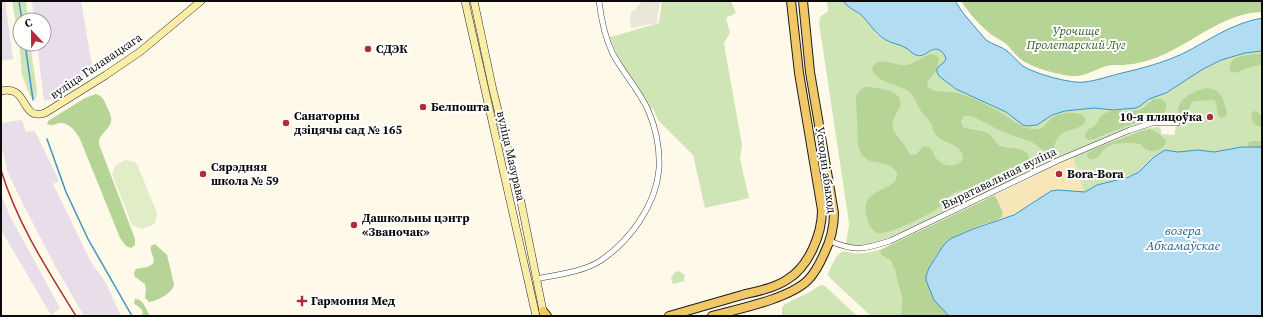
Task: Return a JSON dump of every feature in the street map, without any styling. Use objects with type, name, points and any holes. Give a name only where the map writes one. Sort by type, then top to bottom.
[{"type":"main road","name":"вуліца Галавацкага","points":[[1,91],[14,91],[31,112],[36,114],[45,113],[141,51],[201,1]]},
{"type":"main road","name":"вуліца Мазурава","points":[[465,1],[528,281],[543,315]]},
{"type":"main road","name":"вуліца Мазурава","points":[[474,1],[493,90],[520,202],[543,315]]},
{"type":"main road","name":"Усходні абыход","points":[[669,316],[769,288],[789,279],[804,263],[815,245],[821,227],[822,210],[799,73],[791,1]]},
{"type":"main road","name":"Усходні абыход","points":[[712,316],[778,297],[796,289],[808,280],[815,271],[830,241],[834,223],[834,213],[810,72],[803,1]]},
{"type":"main road","points":[[528,281],[536,279]]},
{"type":"street","points":[[536,279],[586,267],[599,261],[610,253],[623,241],[639,221],[648,204],[657,179],[659,155],[656,135],[651,118],[642,99],[612,51],[602,21],[599,1]]},
{"type":"street","name":"Выратавальная вуліца","points":[[830,241],[850,248],[859,248],[890,241],[1059,160],[1130,130],[1152,123],[1177,123]]},
{"type":"shaded area","points":[[1,1],[5,1],[13,59],[1,61]]},
{"type":"shaded area","points":[[32,1],[81,1],[93,71],[49,100],[44,101],[38,52],[52,52],[52,12],[33,12]]},
{"type":"shaded area","points":[[642,1],[660,1],[657,23],[631,28],[630,21],[632,10],[634,11]]},
{"type":"shaded area","points":[[22,120],[26,132],[35,131],[59,181],[53,184],[91,262],[106,283],[121,316],[84,316],[54,264],[22,202],[8,173],[1,144],[1,123]]},
{"type":"shaded area","points":[[1,194],[10,216],[60,308],[51,315],[1,230]]},
{"type":"green space","points":[[12,1],[26,1],[27,12],[14,12]]},
{"type":"green space","points":[[662,1],[731,1],[736,13],[726,18],[730,33],[724,44],[742,145],[740,159],[749,198],[705,208],[693,155],[658,120],[653,108],[650,109],[628,74],[610,38],[659,23]]},
{"type":"green space","points":[[827,1],[843,1],[847,6],[861,15],[877,34],[887,41],[907,48],[918,56],[931,50],[938,49],[945,56],[944,63],[937,70],[939,76],[956,89],[1006,112],[1023,125],[1027,126],[1037,125],[1052,115],[1065,111],[1094,108],[1113,110],[1133,108],[1143,104],[1149,99],[1166,93],[1203,69],[1221,60],[1245,53],[1262,51],[1262,147],[1234,148],[1214,152],[1195,150],[1175,152],[1154,157],[1139,172],[1133,175],[1097,185],[1089,191],[1083,192],[1073,157],[1145,128],[1159,127],[1161,134],[1174,135],[1177,122],[1125,129],[1050,161],[884,240],[856,246],[846,244],[849,225],[848,216],[819,23],[820,17],[828,11]]},
{"type":"green space","name":"Урочище Пролетарский Луг","points":[[961,1],[1262,1],[1262,12],[1237,16],[1215,26],[1171,51],[1152,59],[1133,64],[1112,65],[1086,74],[1072,76],[1041,69],[1022,60],[1005,43],[983,28]]},
{"type":"green space","points":[[20,52],[31,52],[37,90],[36,100],[30,96],[22,75]]},
{"type":"green space","points":[[932,54],[938,56],[939,60],[935,72],[927,82],[928,87],[934,91],[955,92],[961,94],[1004,114],[1020,125],[1032,129],[1042,128],[1052,118],[1063,113],[1080,114],[1084,116],[1085,121],[1081,126],[1060,135],[1053,149],[1047,151],[1041,149],[1032,142],[1003,132],[972,116],[964,116],[961,121],[963,127],[987,133],[1000,146],[1025,151],[1028,154],[1028,165],[1019,172],[999,181],[954,193],[949,196],[938,208],[926,215],[898,228],[877,233],[870,226],[866,212],[866,203],[871,196],[891,185],[896,179],[897,172],[886,164],[865,158],[861,153],[858,145],[856,97],[860,90],[866,87],[875,88],[886,90],[896,94],[899,97],[900,105],[894,119],[893,126],[895,133],[911,155],[917,154],[920,149],[927,146],[931,149],[939,161],[946,165],[950,166],[957,164],[963,159],[962,154],[957,148],[940,139],[936,135],[931,123],[908,91],[878,77],[874,74],[872,69],[877,62],[907,65]]},
{"type":"green space","points":[[1262,54],[1262,64],[1235,73],[1230,71],[1232,62],[1240,56]]},
{"type":"green space","points":[[1207,88],[1219,93],[1223,99],[1227,111],[1226,116],[1222,118],[1218,116],[1216,103],[1212,100],[1194,101],[1190,105],[1186,116],[1184,118],[1180,117],[1178,111],[1182,101],[1196,91]]},
{"type":"green space","points":[[96,94],[104,99],[111,117],[110,125],[99,140],[99,144],[135,239],[135,245],[131,248],[126,246],[120,238],[78,136],[73,129],[64,123],[52,125],[47,124],[48,121],[85,98]]},
{"type":"green space","points":[[1154,99],[1161,99],[1166,103],[1166,109],[1157,117],[1126,126],[1094,139],[1088,140],[1085,137],[1087,131],[1096,124],[1104,114],[1112,111],[1139,110]]},
{"type":"green space","points":[[1257,111],[1262,117],[1262,126],[1257,126],[1253,123],[1251,113]]},
{"type":"green space","points":[[1150,129],[1167,141],[1162,148],[1151,151],[1144,148],[1141,144],[1121,143],[1109,146],[1095,159],[1089,159],[1087,156],[1088,153],[1095,149],[1138,132]]},
{"type":"green space","points":[[1252,141],[1262,141],[1262,147],[1250,147],[1248,143]]},
{"type":"green space","points":[[125,160],[132,161],[137,164],[157,213],[155,223],[146,228],[139,228],[132,225],[112,174],[115,166]]},
{"type":"green space","points":[[995,195],[1003,211],[1002,217],[954,238],[942,248],[927,272],[934,300],[949,316],[901,316],[902,297],[895,270],[891,261],[881,254],[880,250]]},
{"type":"green space","points":[[155,244],[167,255],[174,284],[168,293],[149,302],[145,298],[145,284],[135,277],[134,273],[136,269],[153,264],[154,259],[151,246]]},
{"type":"green space","points":[[882,249],[880,250],[893,264],[898,278],[902,297],[901,316],[871,316],[828,275],[838,254],[842,252],[864,253]]},
{"type":"green space","points":[[679,271],[685,275],[684,281],[673,284],[671,278],[674,273]]},
{"type":"green space","points":[[823,285],[857,316],[782,316],[782,308],[785,304]]},
{"type":"green space","points":[[135,299],[138,299],[143,303],[150,316],[142,316],[143,311],[134,303]]},
{"type":"sand","name":"Bora-Bora","points":[[1073,157],[1084,192],[1054,190],[1018,213],[996,221],[1002,217],[1003,213],[995,195]]},
{"type":"water","points":[[843,1],[955,1],[963,13],[986,40],[1005,49],[1023,66],[1043,75],[1078,82],[1093,81],[1160,63],[1182,54],[1230,28],[1262,18],[1262,51],[1245,53],[1221,60],[1203,69],[1166,93],[1149,99],[1136,108],[1113,110],[1094,108],[1065,111],[1052,115],[1037,125],[1027,126],[1023,125],[1006,112],[956,89],[939,76],[937,68],[946,59],[941,51],[934,49],[920,56],[904,47],[888,41],[879,35],[860,14]]},
{"type":"water","name":"возера Абкамаўскае","points":[[1242,147],[1262,147],[1262,316],[949,316],[934,300],[926,280],[926,276],[929,268],[943,246],[950,239],[973,229],[1014,215],[1051,191],[1058,190],[1085,192],[1097,185],[1129,177],[1139,172],[1154,157],[1165,150],[1178,152],[1198,150],[1214,152]]},
{"type":"waterway","points":[[19,1],[21,12]]},
{"type":"waterway","points":[[26,52],[33,100]]},
{"type":"waterway","points":[[47,139],[66,192],[88,239],[132,316]]},
{"type":"railway","points":[[1,170],[15,209],[24,227],[76,316]]},
{"type":"place","name":"СДЭК","points":[[368,49]]},
{"type":"place","name":"Белпошта","points":[[423,107]]},
{"type":"place","name":"10-я пляцоўка","points":[[1210,117]]},
{"type":"place","name":"Санаторны дзіцячы сад № 165","points":[[286,123]]},
{"type":"place","name":"Сярэдняя школа № 59","points":[[203,174]]},
{"type":"place","name":"Bora-Bora","points":[[1059,174]]},
{"type":"place","name":"Дашкольны цэнтр «Званочак»","points":[[354,225]]},
{"type":"place","name":"Гармония Мед","points":[[302,301]]}]
